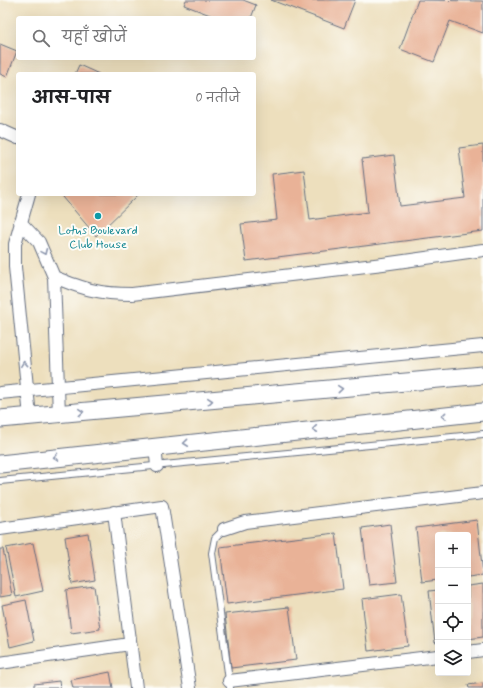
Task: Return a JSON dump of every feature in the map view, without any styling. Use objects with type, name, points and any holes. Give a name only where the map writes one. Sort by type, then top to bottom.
[{"type":"street","points":[[0,130],[16,137]]},
{"type":"street","points":[[28,196],[15,244],[14,268],[30,417]]},
{"type":"street","points":[[20,222],[39,242],[54,277],[59,414]]},
{"type":"street","points":[[54,277],[93,291],[107,294],[132,294],[383,264],[483,250]]},
{"type":"street","points":[[0,393],[483,346]]},
{"type":"street","points":[[0,419],[483,375]]},
{"type":"street","points":[[0,464],[155,446],[483,412]]},
{"type":"street","points":[[155,446],[157,466]]},
{"type":"street","points":[[224,529],[245,522],[483,493]]},
{"type":"street","points":[[0,529],[162,506],[190,688]]},
{"type":"street","points":[[114,512],[136,688]]},
{"type":"street","points":[[0,663],[130,644]]},
{"type":"street","points":[[471,652],[483,650]]},
{"type":"street","points":[[230,685],[435,656]]},
{"type":"lane","points":[[0,481],[483,434]]},
{"type":"lane","points":[[224,529],[216,538],[212,553],[230,685]]},
{"type":"building","points":[[186,0],[243,0],[256,5],[252,16],[213,16],[184,5]]},
{"type":"building","points":[[271,0],[355,0],[344,28]]},
{"type":"building","points":[[418,0],[483,1],[483,33],[450,21],[434,62],[400,49]]},
{"type":"building","points":[[0,44],[16,51],[16,54],[7,77],[0,74]]},
{"type":"building","points":[[79,65],[95,72],[76,72]]},
{"type":"building","points":[[483,145],[483,231],[246,261],[241,224],[277,220],[272,174],[304,170],[310,220],[368,212],[362,159],[394,155],[400,206],[465,198],[459,148]]},
{"type":"building","name":"Lotus Boulevard Club House","points":[[64,196],[137,196],[96,236]]},
{"type":"building","points":[[477,520],[483,575],[471,577],[471,532],[435,532],[435,580],[422,582],[416,528]]},
{"type":"building","points":[[390,524],[397,582],[369,585],[362,528]]},
{"type":"building","points":[[88,533],[95,580],[72,584],[65,537]]},
{"type":"building","points":[[336,533],[343,589],[227,604],[220,547]]},
{"type":"building","points":[[33,543],[43,591],[16,597],[6,548]]},
{"type":"building","points":[[0,549],[3,549],[12,595],[0,597]]},
{"type":"building","points":[[483,584],[483,637],[471,639],[471,604],[471,586]]},
{"type":"building","points":[[94,586],[100,629],[71,633],[66,590]]},
{"type":"building","points":[[435,590],[435,643],[429,591]]},
{"type":"building","points":[[401,594],[408,646],[368,651],[362,599]]},
{"type":"building","points":[[26,600],[34,641],[10,647],[2,605]]},
{"type":"building","points":[[289,607],[296,660],[231,668],[225,614]]},
{"type":"building","points":[[110,672],[113,688],[73,688],[71,680]]},
{"type":"building","points":[[59,681],[60,688],[34,688],[34,684]]},
{"type":"building","points":[[483,683],[483,688],[469,688],[468,685]]},
{"type":"place","name":"Lotus Boulevard Club House","points":[[98,216]]}]
